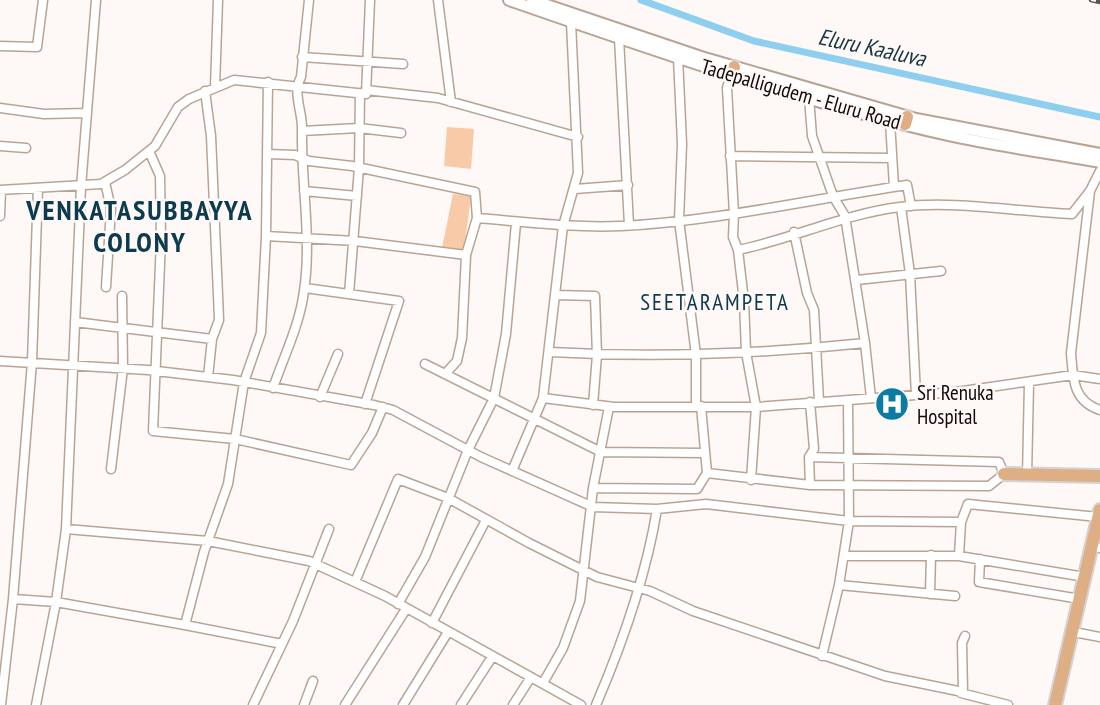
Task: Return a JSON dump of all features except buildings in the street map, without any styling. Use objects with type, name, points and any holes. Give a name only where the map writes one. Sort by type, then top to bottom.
[{"type":"main road","name":"Tadepalligudem - Eluru Road","points":[[509,0],[678,57],[733,70],[906,120],[1100,162]]},
{"type":"main road","name":"Tadepalligudem - Eluru Road","points":[[533,0],[808,97],[890,121],[906,120],[1100,154]]},
{"type":"main road","points":[[1004,474],[1100,476]]},
{"type":"main road","points":[[1055,705],[1099,514]]},
{"type":"main road","points":[[1062,705],[1100,546]]},
{"type":"street","points":[[0,46],[37,47],[43,0]]},
{"type":"street","points":[[36,705],[56,603],[66,529],[81,187],[96,0]]},
{"type":"street","points":[[215,87],[219,0]]},
{"type":"street","points":[[273,388],[299,314],[305,288],[302,131],[297,84],[309,0]]},
{"type":"street","points":[[349,294],[355,241],[359,128],[367,62],[370,0]]},
{"type":"street","points":[[438,0],[452,102]]},
{"type":"street","points":[[512,471],[543,398],[563,226],[578,173],[571,22]]},
{"type":"street","points":[[619,38],[629,225]]},
{"type":"street","points":[[302,57],[402,64]]},
{"type":"street","points":[[593,488],[696,489],[707,473],[679,220],[682,144],[678,57]]},
{"type":"street","points":[[733,70],[727,88],[733,237],[738,250],[746,352],[756,407],[751,480]]},
{"type":"street","points":[[0,216],[1,190],[81,187],[105,182],[149,151],[178,107],[205,91],[234,80],[297,84],[452,102],[578,137]]},
{"type":"street","points":[[186,625],[208,541],[228,484],[244,382],[261,333],[267,236],[268,82]]},
{"type":"street","points":[[205,91],[211,136],[219,320],[212,339],[208,377]]},
{"type":"street","points":[[808,97],[812,136],[833,196],[845,216],[857,281],[871,398]]},
{"type":"street","points":[[0,108],[44,114],[87,113]]},
{"type":"street","points":[[890,121],[894,187]]},
{"type":"street","points":[[302,131],[359,128],[401,133]]},
{"type":"street","points":[[0,146],[26,148]]},
{"type":"street","points":[[149,151],[160,176],[161,240],[153,430],[235,439],[351,465],[372,433],[383,407]]},
{"type":"street","points":[[268,154],[302,157],[475,192],[477,218],[466,255],[462,338],[457,360],[445,374]]},
{"type":"street","points":[[730,156],[891,158]]},
{"type":"street","points":[[738,250],[845,216],[901,207],[950,205],[1072,214],[1090,191],[1100,171]]},
{"type":"street","points":[[105,182],[111,209],[106,287]]},
{"type":"street","points":[[477,218],[563,226],[629,225],[734,214],[907,185],[911,206]]},
{"type":"street","points":[[575,189],[628,186]]},
{"type":"street","points":[[1,705],[13,599],[32,362],[38,188]]},
{"type":"street","points":[[304,191],[357,196]]},
{"type":"street","points":[[1090,191],[1091,206],[1073,322],[1073,375],[1084,404],[1100,410]]},
{"type":"street","points":[[901,207],[910,274],[916,395]]},
{"type":"street","points":[[398,604],[425,556],[468,450],[494,398],[506,334],[516,223]]},
{"type":"street","points":[[793,232],[807,293],[814,310],[814,449],[809,457],[810,485]]},
{"type":"street","points":[[267,236],[355,241],[466,255]]},
{"type":"street","points":[[857,281],[941,271]]},
{"type":"street","points":[[305,288],[399,301],[365,404]]},
{"type":"street","points":[[555,295],[595,296],[597,355],[593,405]]},
{"type":"street","points":[[111,469],[123,368],[122,296]]},
{"type":"street","points":[[75,322],[212,339]]},
{"type":"street","points":[[550,352],[632,357],[865,343]]},
{"type":"street","points":[[320,397],[338,354]]},
{"type":"street","points":[[0,361],[123,368],[208,377],[383,407],[512,471],[593,507],[657,509],[718,505],[849,521],[961,522]]},
{"type":"street","points":[[425,364],[601,452],[704,453]]},
{"type":"street","points":[[543,398],[609,407],[756,407],[916,395],[1029,383],[1073,375],[1100,379]]},
{"type":"street","points":[[1027,476],[1029,383]]},
{"type":"street","points":[[822,656],[839,584],[849,521],[848,400]]},
{"type":"street","points":[[543,683],[563,648],[576,613],[593,507],[593,488],[609,407]]},
{"type":"street","points":[[707,473],[810,485],[989,486],[1004,474],[1003,465],[999,462],[809,457]]},
{"type":"street","points":[[355,582],[398,479],[448,498],[582,570],[822,656],[886,676],[1008,705]]},
{"type":"street","points":[[959,556],[961,522],[968,505],[1099,514]]},
{"type":"street","points":[[596,705],[616,658],[650,553],[657,509]]},
{"type":"street","points":[[432,623],[486,520]]},
{"type":"street","points":[[253,705],[282,644],[328,528]]},
{"type":"street","points":[[66,529],[208,541],[259,549],[315,564],[398,604],[581,705]]},
{"type":"street","points":[[930,594],[931,555]]},
{"type":"street","points":[[844,556],[959,556],[1085,578]]},
{"type":"street","points":[[980,559],[979,582],[1080,599]]},
{"type":"street","points":[[839,584],[955,596]]},
{"type":"street","points":[[13,599],[56,603],[282,644]]},
{"type":"street","points":[[345,705],[406,609]]},
{"type":"street","points":[[403,705],[448,632]]},
{"type":"street","points":[[1079,633],[1100,637]]},
{"type":"street","points":[[961,693],[964,692],[964,636]]},
{"type":"street","points":[[461,705],[492,657]]},
{"type":"street","points":[[513,705],[531,677]]},
{"type":"street","points":[[304,705],[313,681]]},
{"type":"shaded area","points":[[447,127],[474,129],[471,169],[444,166]]},
{"type":"shaded area","points":[[453,194],[471,196],[464,251],[442,248]]},
{"type":"waterway","name":"Eluru Kaaluva","points":[[641,0],[754,41],[1100,117]]},
{"type":"railway","points":[[1091,0],[1100,2]]},
{"type":"place","name":"Sri Renuka Hospital","points":[[892,404]]},
{"type":"district","name":"VENKATASUBBAYYA COLONY","points":[[140,225]]},
{"type":"district","name":"SEETARAMPETA","points":[[715,301]]}]
